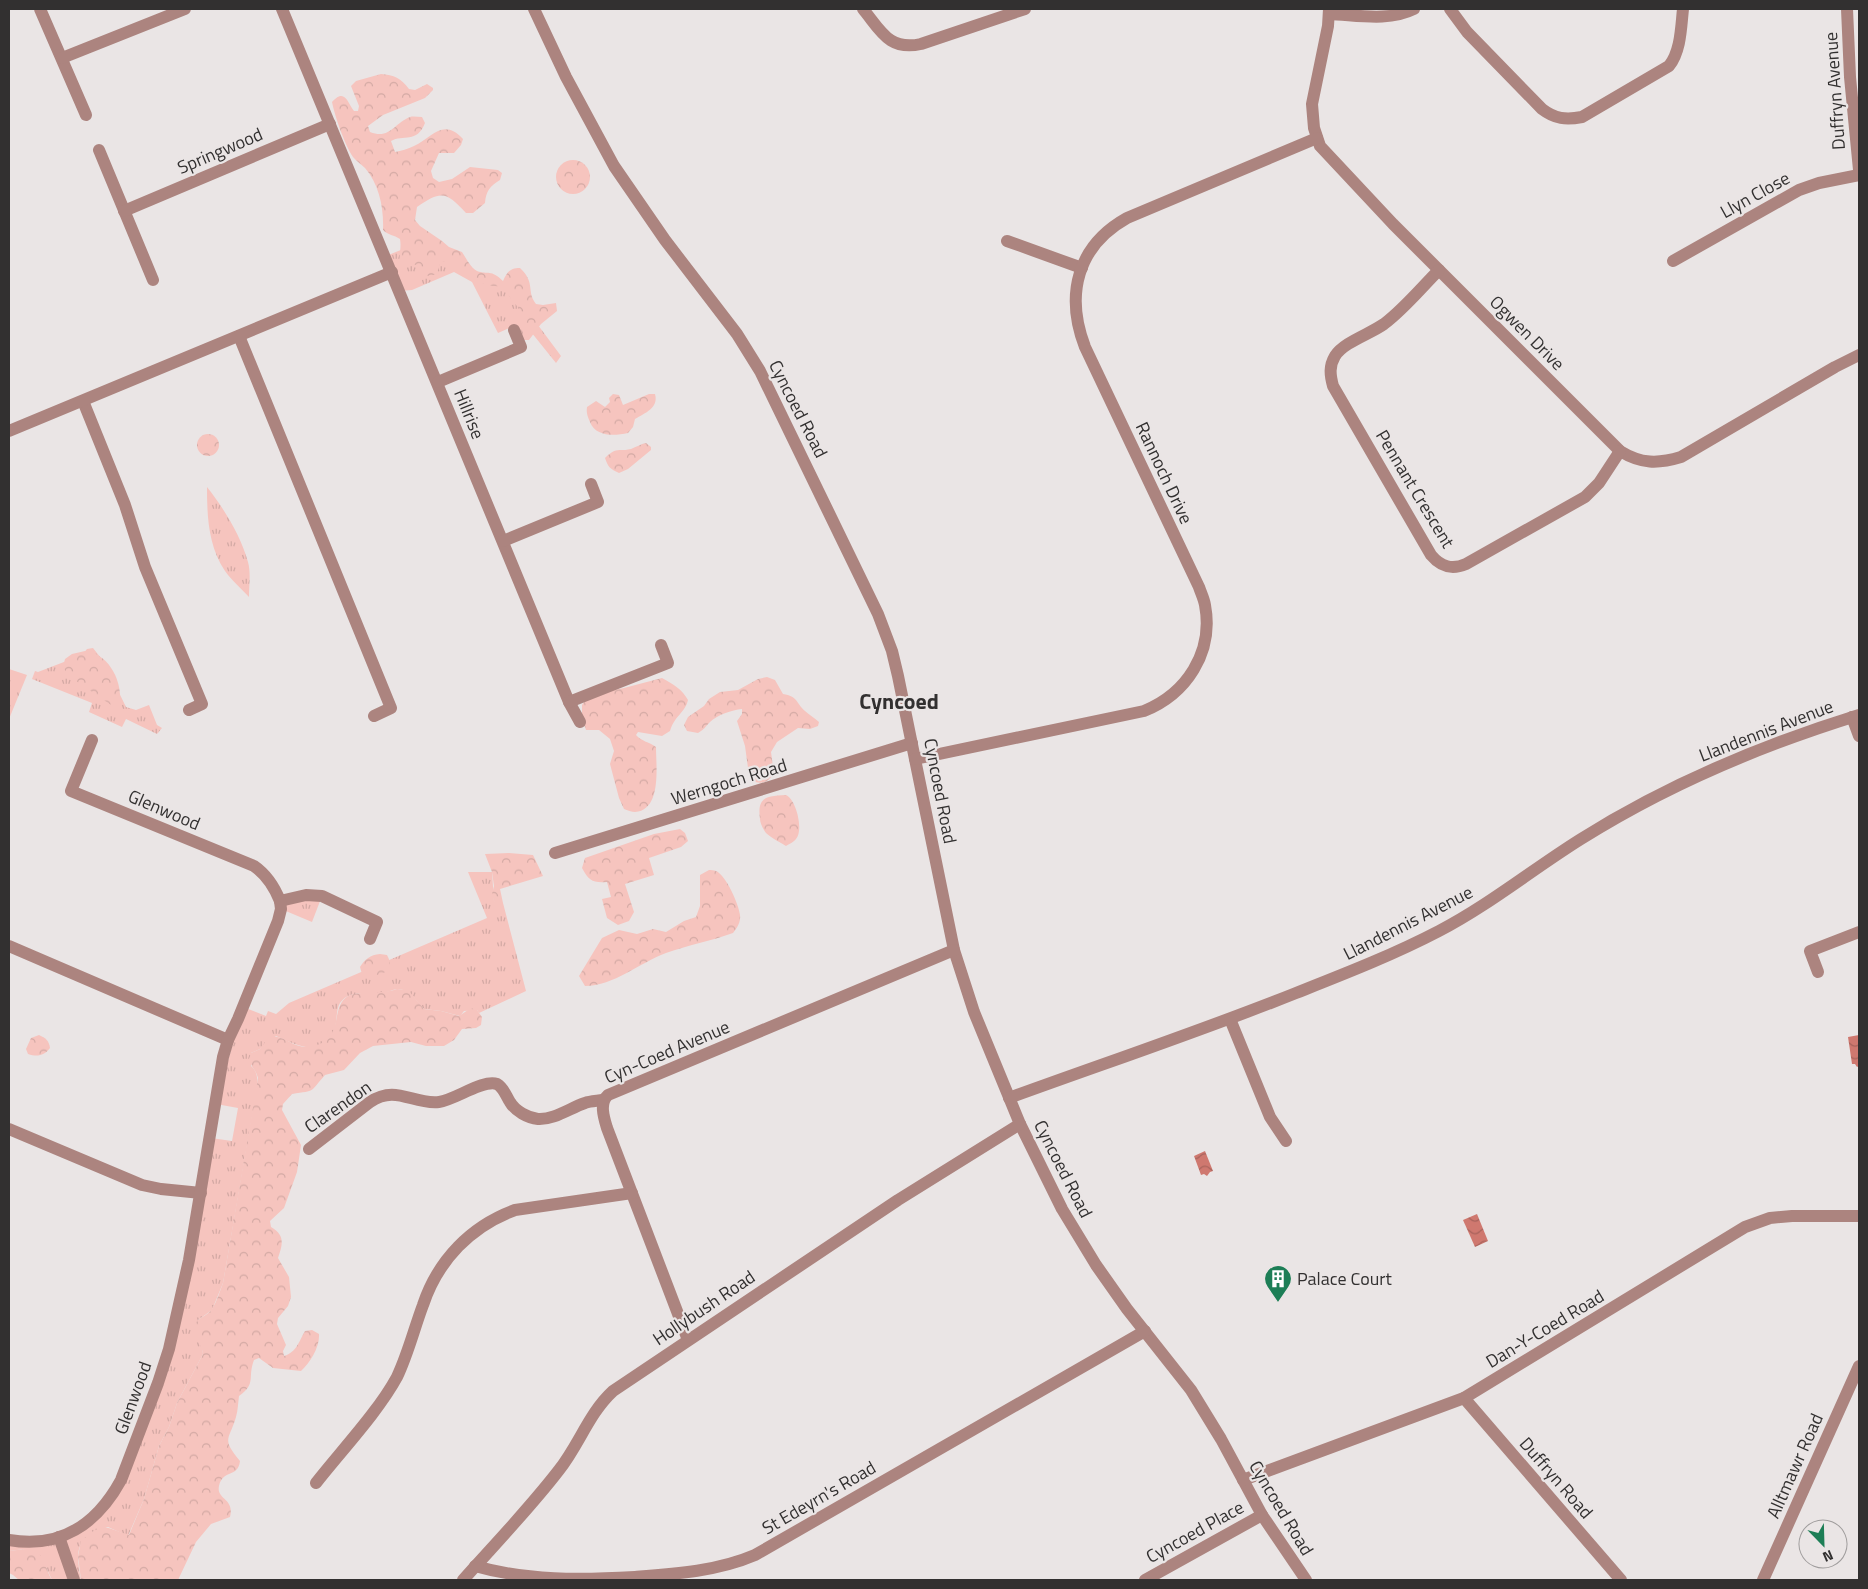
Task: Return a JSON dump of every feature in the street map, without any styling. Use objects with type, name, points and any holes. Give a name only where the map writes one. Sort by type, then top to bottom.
[{"type":"street","points":[[40,9],[86,115]]},
{"type":"street","points":[[62,58],[185,9]]},
{"type":"street","points":[[9,430],[392,272],[282,9]]},
{"type":"street","name":"Cyncoed Road","points":[[534,9],[566,78],[614,166],[665,240],[737,334],[760,371],[774,396],[885,631],[898,676],[954,950],[974,1012],[1020,1124],[1062,1208],[1087,1251],[1111,1287],[1201,1405],[1262,1515],[1306,1580]]},
{"type":"street","points":[[863,9],[886,38],[896,44],[910,46],[1025,9]]},
{"type":"street","points":[[1329,11],[1384,17],[1396,16],[1414,9]]},
{"type":"street","points":[[1450,9],[1467,32],[1542,109],[1556,117],[1565,119],[1582,116],[1669,66],[1674,60],[1677,51],[1683,9]]},
{"type":"street","name":"Duffryn Avenue","points":[[1847,9],[1850,77],[1859,170]]},
{"type":"street","name":"Ogwen Drive","points":[[1329,11],[1328,26],[1312,104],[1312,118],[1317,138],[1326,154],[1620,452],[1650,463],[1669,461],[1681,457],[1835,366],[1859,355]]},
{"type":"street","name":"Springwood","points":[[124,211],[330,124]]},
{"type":"street","name":"Rannoch Drive","points":[[915,759],[1144,711],[1159,705],[1177,692],[1190,676],[1200,659],[1205,639],[1205,606],[1199,587],[1079,332],[1075,299],[1082,268],[1088,254],[1098,239],[1111,226],[1317,138]]},
{"type":"street","points":[[99,150],[153,280]]},
{"type":"street","name":"Llyn Close","points":[[1673,261],[1798,190],[1820,183],[1859,175]]},
{"type":"street","points":[[1007,242],[1082,268]]},
{"type":"street","name":"Pennant Crescent","points":[[1440,270],[1389,320],[1336,355],[1331,364],[1330,376],[1333,386],[1437,563],[1456,568],[1466,564],[1585,497],[1599,483],[1620,452]]},
{"type":"street","name":"Hillrise","points":[[392,272],[569,702],[580,722]]},
{"type":"street","points":[[438,382],[521,347],[514,330]]},
{"type":"street","points":[[239,336],[391,708],[374,716]]},
{"type":"street","points":[[83,400],[125,505],[145,567],[202,704],[189,710]]},
{"type":"street","points":[[503,541],[598,502],[591,484]]},
{"type":"street","points":[[569,702],[668,662],[661,645]]},
{"type":"street","points":[[1856,716],[1859,736]]},
{"type":"street","name":"Llandennis Avenue","points":[[1009,1098],[1230,1019],[1347,973],[1437,932],[1474,912],[1579,840],[1657,796],[1745,755],[1856,716]]},
{"type":"street","name":"Glenwood","points":[[9,1540],[42,1541],[70,1533],[96,1515],[113,1494],[121,1480],[169,1349],[189,1260],[223,1057],[228,1040],[278,921],[281,909],[280,901],[270,880],[254,866],[71,791],[92,740]]},
{"type":"street","name":"Werngoch Road","points":[[555,853],[912,743]]},
{"type":"street","points":[[280,901],[306,895],[322,896],[378,922],[370,939]]},
{"type":"street","points":[[1818,972],[1810,951],[1859,932]]},
{"type":"street","points":[[9,946],[228,1040]]},
{"type":"street","name":"Cyn-Coed Avenue","points":[[688,1340],[607,1128],[603,1100],[608,1095],[954,950]]},
{"type":"street","points":[[1230,1019],[1270,1117],[1286,1141]]},
{"type":"street","name":"Clarendon","points":[[309,1149],[370,1102],[388,1094],[397,1094],[426,1102],[439,1102],[450,1100],[490,1083],[497,1084],[503,1089],[516,1110],[538,1119],[547,1119],[586,1102],[603,1100]]},
{"type":"street","name":"Hollybush Road","points":[[463,1580],[559,1471],[597,1408],[613,1391],[898,1200],[1020,1124]]},
{"type":"street","points":[[9,1128],[142,1184],[161,1189],[201,1193]]},
{"type":"street","points":[[316,1483],[388,1390],[403,1363],[432,1283],[452,1252],[466,1238],[493,1220],[516,1210],[632,1193]]},
{"type":"street","name":"Dan-Y-Coed Road","points":[[1243,1480],[1464,1398],[1745,1227],[1777,1217],[1859,1216]]},
{"type":"street","name":"St Edeyrn's Road","points":[[475,1566],[514,1575],[608,1579],[667,1575],[725,1565],[755,1555],[1145,1331]]},
{"type":"street","name":"Alltmawr Road","points":[[1763,1580],[1859,1366]]},
{"type":"street","name":"Duffryn Road","points":[[1464,1398],[1621,1580]]},
{"type":"street","name":"Cyncoed Place","points":[[1145,1580],[1262,1515]]},
{"type":"street","points":[[59,1537],[74,1580]]},
{"type":"green space","points":[[381,74],[397,78],[409,89],[415,90],[427,84],[433,90],[425,98],[383,115],[368,126],[370,132],[382,134],[392,130],[410,117],[422,117],[425,123],[418,134],[391,141],[395,152],[414,146],[438,131],[443,129],[449,130],[463,139],[461,145],[454,153],[439,153],[431,171],[433,178],[439,182],[452,179],[470,167],[498,170],[502,173],[500,180],[491,187],[486,195],[485,203],[473,213],[466,213],[448,197],[438,196],[417,207],[415,220],[420,226],[449,247],[462,252],[470,265],[477,271],[492,274],[503,281],[509,271],[520,268],[528,278],[536,304],[556,303],[557,311],[541,324],[529,340],[521,340],[515,325],[521,321],[524,315],[501,286],[487,285],[472,280],[449,261],[440,262],[437,274],[429,276],[421,274],[417,265],[410,264],[406,269],[402,269],[400,239],[383,230],[383,213],[374,181],[350,152],[335,115],[332,102],[336,98],[343,96],[354,111],[358,111],[359,106],[351,86],[356,81]]},
{"type":"green space","points":[[573,160],[585,165],[590,177],[585,189],[573,194],[561,189],[556,177],[561,165]]},
{"type":"green space","points":[[413,245],[499,281],[535,321],[561,356],[556,363],[523,322],[498,333],[472,282],[454,272],[412,290],[400,291],[386,256]]},
{"type":"green space","points":[[613,394],[619,395],[623,405],[649,394],[655,394],[656,399],[653,406],[647,412],[635,419],[633,427],[628,433],[617,435],[601,433],[590,422],[587,415],[587,407],[596,401],[605,407],[610,402],[609,398]]},
{"type":"green space","points":[[208,434],[216,437],[219,445],[216,453],[208,456],[200,453],[197,445],[200,437]]},
{"type":"green space","points":[[646,443],[651,447],[651,450],[628,469],[619,473],[611,469],[607,464],[605,458],[612,452],[631,449]]},
{"type":"green space","points":[[207,487],[231,522],[245,552],[249,570],[249,597],[227,574],[215,551],[208,519]]},
{"type":"green space","points":[[93,648],[104,662],[126,707],[136,710],[149,705],[157,725],[162,728],[157,734],[126,719],[122,727],[89,712],[92,703],[32,679],[35,671],[38,672],[82,655],[87,649]]},
{"type":"green space","points":[[85,651],[100,656],[115,675],[120,691],[120,699],[111,705],[69,676],[63,667],[65,659],[72,654]]},
{"type":"green space","points":[[9,669],[27,675],[9,719]]},
{"type":"green space","points":[[767,677],[775,680],[783,694],[794,698],[805,711],[819,722],[818,726],[810,729],[798,728],[777,742],[771,752],[774,774],[765,782],[758,783],[749,775],[745,746],[737,721],[742,714],[742,709],[717,717],[698,733],[687,731],[684,725],[688,717],[720,692],[738,690],[758,679]]},
{"type":"green space","points":[[662,678],[680,690],[688,700],[685,708],[674,721],[670,731],[662,736],[638,732],[636,735],[656,747],[656,786],[650,804],[644,809],[632,812],[624,809],[619,798],[610,764],[614,751],[610,739],[599,730],[586,730],[582,718],[582,705],[589,695]]},
{"type":"green space","points":[[786,795],[796,808],[799,829],[796,839],[786,846],[766,833],[759,812],[764,799]]},
{"type":"green space","points":[[680,829],[685,833],[688,841],[681,847],[649,858],[654,875],[625,884],[634,912],[629,921],[618,925],[607,918],[602,899],[611,897],[607,882],[598,882],[587,876],[582,868],[585,858],[654,834]]},
{"type":"green space","points":[[485,854],[533,855],[543,876],[500,889],[503,903],[498,904],[494,901],[492,894],[494,886],[492,872]]},
{"type":"green space","points":[[709,870],[716,871],[724,878],[737,904],[740,920],[733,933],[666,953],[616,978],[596,985],[585,986],[579,976],[602,938],[619,930],[637,934],[653,929],[666,932],[684,921],[696,917],[700,906],[700,875]]},
{"type":"green space","points":[[468,872],[492,872],[494,901],[503,903],[526,991],[479,1013],[477,1010],[464,1011],[460,1016],[424,1009],[413,996],[403,990],[396,989],[383,993],[354,994],[340,1003],[336,1026],[327,1041],[313,1047],[306,1047],[276,1036],[260,1049],[251,1053],[251,1066],[256,1074],[257,1089],[223,1283],[212,1310],[198,1320],[203,1354],[177,1403],[169,1427],[159,1446],[144,1499],[128,1536],[108,1527],[97,1531],[84,1541],[78,1552],[81,1580],[52,1580],[46,1567],[25,1549],[9,1551],[9,1540],[59,1537],[105,1505],[158,1383],[211,1138],[232,1141],[238,1108],[216,1104],[243,1007],[266,1016],[268,1011],[276,1014],[289,1003],[487,918]]},
{"type":"green space","points":[[322,896],[312,922],[281,909],[293,897]]},
{"type":"green space","points":[[387,955],[390,961],[389,969],[386,972],[368,977],[362,974],[360,967],[364,962],[371,956]]},
{"type":"green space","points":[[397,989],[408,990],[424,1009],[459,1016],[471,1008],[477,1010],[482,1017],[481,1025],[476,1028],[462,1029],[454,1040],[444,1046],[426,1046],[411,1042],[373,1046],[360,1053],[344,1070],[325,1075],[312,1090],[292,1094],[283,1104],[282,1110],[301,1145],[297,1172],[284,1208],[270,1221],[271,1227],[279,1233],[282,1240],[278,1258],[289,1277],[291,1297],[288,1306],[278,1318],[277,1324],[286,1345],[283,1351],[284,1356],[295,1349],[305,1331],[312,1330],[319,1334],[319,1339],[314,1354],[301,1371],[273,1368],[259,1358],[254,1360],[250,1384],[239,1396],[237,1414],[228,1439],[230,1448],[240,1461],[239,1466],[234,1472],[224,1477],[219,1486],[220,1494],[230,1506],[230,1517],[211,1524],[196,1542],[178,1580],[81,1580],[78,1556],[81,1541],[99,1528],[108,1528],[129,1535],[144,1499],[159,1446],[169,1427],[177,1403],[203,1354],[194,1328],[199,1319],[212,1309],[223,1283],[258,1078],[249,1059],[251,1053],[260,1049],[269,1037],[280,1038],[302,1047],[317,1045],[331,1036],[339,1007],[348,996],[358,993],[384,992]]},
{"type":"green space","points":[[39,1035],[47,1040],[50,1048],[40,1055],[28,1054],[26,1049],[31,1038]]},
{"type":"green space","points":[[32,1550],[41,1556],[52,1580],[19,1580],[9,1573],[9,1551]]},
{"type":"water","points":[[1859,1035],[1859,1066],[1857,1067],[1855,1064],[1852,1064],[1848,1037]]},
{"type":"water","points":[[1205,1151],[1213,1171],[1207,1176],[1201,1175],[1194,1156]]},
{"type":"water","points":[[1477,1214],[1488,1241],[1475,1247],[1463,1220]]},
{"type":"place","name":"Palace Court","points":[[1278,1303]]},
{"type":"district","name":"Cyncoed","points":[[899,701]]}]
